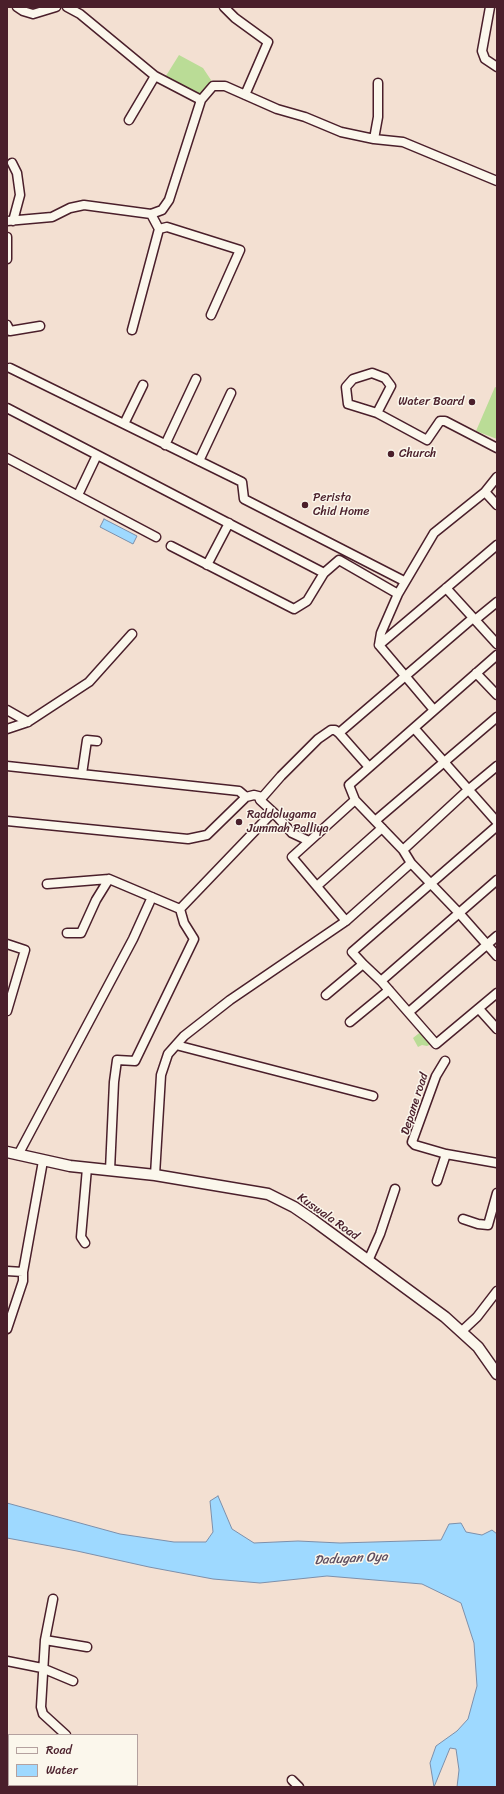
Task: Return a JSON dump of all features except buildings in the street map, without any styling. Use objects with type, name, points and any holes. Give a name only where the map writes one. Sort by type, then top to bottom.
[{"type":"street","points":[[18,7],[23,11],[33,14],[56,7]]},
{"type":"street","points":[[67,7],[80,14],[155,76],[201,100]]},
{"type":"street","points":[[224,7],[235,18],[268,42],[244,95]]},
{"type":"street","points":[[490,7],[482,51],[485,59],[497,67]]},
{"type":"street","points":[[129,120],[155,76]]},
{"type":"street","points":[[374,139],[378,117],[378,83]]},
{"type":"street","points":[[12,163],[17,173],[20,195],[10,221],[52,217],[70,208],[84,205],[151,214],[162,210],[169,200],[201,100],[213,86],[225,86],[277,109],[305,116],[341,132],[374,139],[403,142],[497,181]]},
{"type":"street","points":[[132,330],[159,229],[151,214]]},
{"type":"street","points":[[159,229],[167,227],[240,250],[211,315]]},
{"type":"street","points":[[7,237],[7,259]]},
{"type":"street","points":[[7,325],[10,331],[40,326]]},
{"type":"street","points":[[10,368],[242,482],[244,499],[404,581]]},
{"type":"street","points":[[377,413],[391,386],[385,378],[372,373],[353,379],[346,387],[348,404],[377,413],[427,440],[440,421],[445,421],[497,448]]},
{"type":"street","points":[[165,445],[196,379]]},
{"type":"street","points":[[124,424],[143,385]]},
{"type":"street","points":[[199,461],[231,393]]},
{"type":"street","points":[[7,408],[324,573]]},
{"type":"street","points":[[78,495],[98,455]]},
{"type":"street","points":[[7,458],[156,537]]},
{"type":"street","points":[[434,710],[379,645],[381,633],[404,581],[434,533],[485,492],[497,477]]},
{"type":"street","points":[[485,492],[497,505]]},
{"type":"street","points":[[207,565],[229,523]]},
{"type":"street","points":[[379,645],[497,545]]},
{"type":"street","points":[[171,546],[294,609],[307,600],[324,573],[339,560],[398,594]]},
{"type":"street","points":[[446,588],[497,644]]},
{"type":"street","points":[[339,733],[474,619],[497,602]]},
{"type":"street","points":[[7,729],[28,722],[89,682],[132,634]]},
{"type":"street","points":[[497,655],[349,785],[355,800],[497,956]]},
{"type":"street","points":[[476,673],[497,695]]},
{"type":"street","points":[[7,710],[28,722]]},
{"type":"street","points":[[375,821],[497,717]]},
{"type":"street","points":[[414,728],[443,763],[497,822]]},
{"type":"street","points":[[309,842],[292,833],[260,800],[262,797],[318,739],[331,730],[335,730],[339,733],[369,768]]},
{"type":"street","points":[[82,774],[87,740],[97,740]]},
{"type":"street","points":[[7,766],[239,791],[246,797]]},
{"type":"street","points":[[402,850],[468,790],[497,766]]},
{"type":"street","points":[[7,821],[188,839],[207,835],[246,797],[254,795],[262,797]]},
{"type":"street","points":[[346,921],[292,858],[355,800]]},
{"type":"street","points":[[180,909],[273,812]]},
{"type":"street","points":[[497,826],[352,952],[381,981],[436,1044],[497,993]]},
{"type":"street","points":[[317,886],[382,828]]},
{"type":"street","points":[[155,1175],[161,1075],[168,1054],[184,1036],[230,1000],[346,921],[411,863]]},
{"type":"street","points":[[47,884],[109,880],[180,909]]},
{"type":"street","points":[[67,934],[81,933],[96,900],[109,880]]},
{"type":"street","points":[[381,981],[497,880]]},
{"type":"street","points":[[18,1155],[133,939],[152,897]]},
{"type":"street","points":[[110,1170],[114,1082],[117,1060],[134,1061],[194,939],[184,923],[180,909]]},
{"type":"street","points":[[409,1012],[497,936]]},
{"type":"street","points":[[7,944],[25,950],[7,1011]]},
{"type":"street","points":[[326,995],[363,964]]},
{"type":"street","points":[[350,1022],[389,990]]},
{"type":"street","points":[[478,1009],[497,1029]]},
{"type":"street","points":[[176,1045],[373,1096]]},
{"type":"street","name":"Depane road","points":[[444,1061],[436,1076],[412,1142],[415,1145],[446,1154],[497,1163]]},
{"type":"street","name":"Kuswala Road","points":[[7,1152],[42,1161],[87,1168],[155,1175],[268,1194],[294,1207],[313,1220],[445,1316],[478,1346],[497,1374]]},
{"type":"street","points":[[437,1181],[446,1154]]},
{"type":"street","points":[[7,1329],[23,1281],[23,1272],[42,1161]]},
{"type":"street","points":[[84,1243],[81,1237],[87,1168]]},
{"type":"street","points":[[368,1261],[380,1234],[395,1189]]},
{"type":"street","points":[[463,1219],[478,1224],[488,1225],[497,1193]]},
{"type":"street","points":[[7,1271],[23,1272]]},
{"type":"street","points":[[462,1331],[477,1317],[497,1292]]},
{"type":"street","points":[[53,1599],[45,1640],[40,1707],[42,1714],[65,1734]]},
{"type":"street","points":[[45,1640],[87,1647]]},
{"type":"street","points":[[7,1661],[42,1668],[73,1681]]},
{"type":"street","points":[[292,1780],[299,1787]]},
{"type":"green space","points":[[179,55],[203,68],[213,83],[199,97],[164,79]]},
{"type":"green space","points":[[495,387],[497,388],[497,439],[476,431]]},
{"type":"green space","points":[[423,1030],[434,1043],[427,1046],[422,1045],[418,1047],[413,1038]]},
{"type":"water","points":[[104,519],[137,536],[133,544],[100,527]]},
{"type":"water","name":"Dadugan Oya","points":[[218,1496],[232,1529],[254,1543],[298,1541],[340,1543],[441,1540],[449,1524],[461,1523],[466,1532],[482,1535],[492,1530],[497,1534],[497,1787],[457,1787],[459,1770],[456,1749],[450,1748],[434,1787],[430,1763],[436,1746],[457,1731],[468,1719],[477,1686],[474,1643],[461,1603],[422,1584],[327,1576],[260,1583],[213,1579],[7,1538],[7,1503],[120,1534],[174,1542],[206,1542],[213,1532],[210,1501]]},
{"type":"place","name":"Water Board","points":[[472,402]]},
{"type":"place","name":"Church","points":[[391,454]]},
{"type":"place","name":"Perista Chid Home","points":[[305,505]]},
{"type":"place","name":"Raddolugama Jummah Palliya","points":[[239,822]]}]
